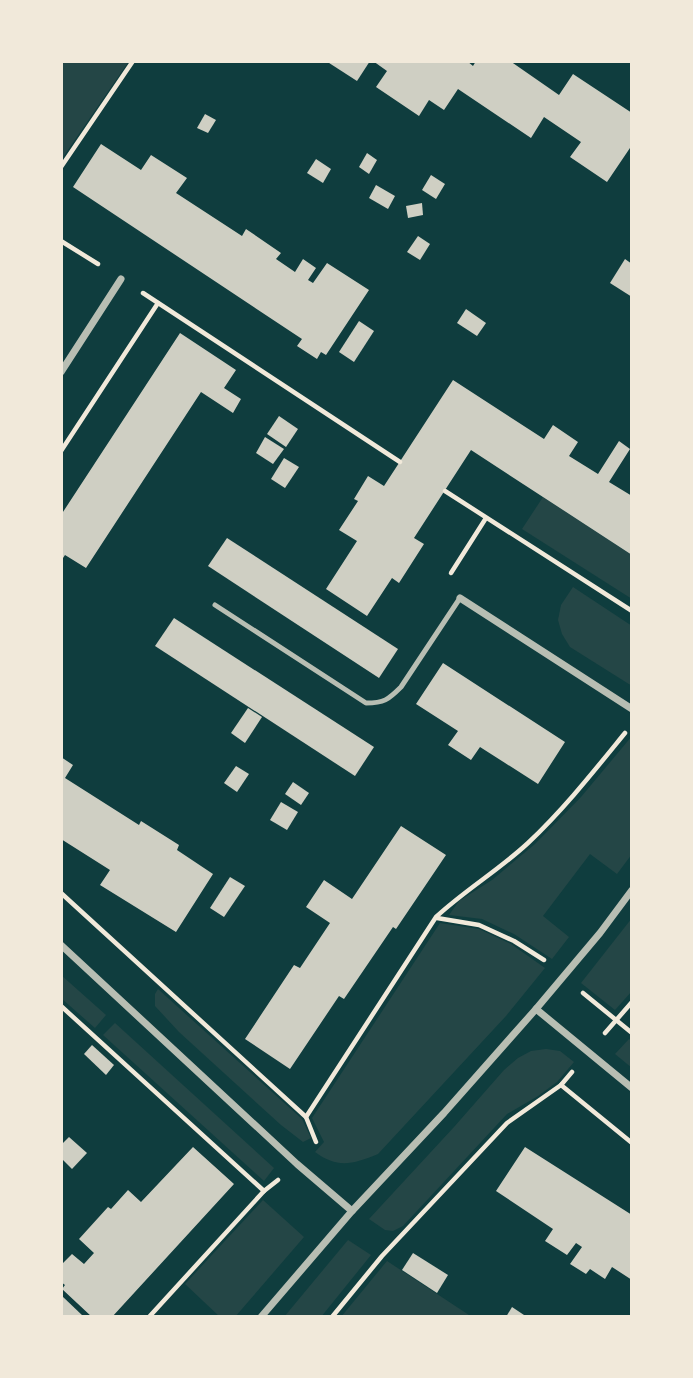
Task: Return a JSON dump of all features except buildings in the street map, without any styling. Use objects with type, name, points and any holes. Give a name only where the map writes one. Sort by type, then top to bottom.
[{"type":"street","points":[[61,372],[121,279]]},
{"type":"street","points":[[460,598],[632,709]]},
{"type":"street","points":[[261,1317],[352,1211],[536,1009],[632,890]]},
{"type":"street","points":[[61,946],[297,1164],[352,1211]]},
{"type":"street","points":[[536,1009],[632,1088]]},
{"type":"lane","points":[[215,605],[366,703],[379,703],[390,699],[401,687],[460,598]]},
{"type":"path","points":[[61,167],[133,61]]},
{"type":"path","points":[[61,241],[400,462]]},
{"type":"path","points":[[61,450],[158,303]]},
{"type":"path","points":[[445,491],[632,611]]},
{"type":"path","points":[[460,598],[442,586],[486,518]]},
{"type":"path","points":[[306,1117],[436,917],[529,842],[580,789],[632,725]]},
{"type":"path","points":[[61,893],[306,1117],[317,1143],[297,1164],[264,1191],[149,1317]]},
{"type":"path","points":[[332,1317],[382,1256],[507,1123],[561,1085],[632,1002]]},
{"type":"path","points":[[61,1006],[264,1191]]},
{"type":"path","points":[[561,1085],[632,1143]]},
{"type":"shaded area","points":[[61,61],[129,61],[61,160]]},
{"type":"shaded area","points":[[543,497],[632,555],[632,599],[522,529]]},
{"type":"shaded area","points":[[573,587],[632,626],[632,686],[570,647],[562,634],[558,620],[561,605]]},
{"type":"shaded area","points":[[632,736],[632,854],[617,874],[590,854],[543,916],[569,937],[552,959],[514,934],[482,919],[449,915],[459,901],[492,880],[535,844],[581,797]]},
{"type":"shaded area","points":[[632,918],[632,991],[615,1010],[581,983]]},
{"type":"shaded area","points":[[440,923],[479,929],[511,944],[545,968],[506,1016],[378,1154],[346,1163],[331,1161],[315,1152],[324,1142],[312,1118]]},
{"type":"shaded area","points":[[61,975],[106,1015],[95,1028],[61,998]]},
{"type":"shaded area","points":[[158,989],[302,1119],[311,1138],[303,1142],[281,1125],[179,1032],[155,1006]]},
{"type":"shaded area","points":[[115,1023],[274,1168],[264,1181],[103,1035]]},
{"type":"shaded area","points":[[629,1039],[632,1041],[632,1068],[615,1054]]},
{"type":"shaded area","points":[[531,1051],[560,1051],[574,1062],[557,1082],[507,1114],[403,1226],[393,1231],[385,1230],[369,1219],[504,1070]]},
{"type":"shaded area","points":[[263,1200],[304,1237],[235,1317],[220,1317],[185,1284]]},
{"type":"shaded area","points":[[348,1240],[371,1255],[321,1317],[284,1317]]},
{"type":"shaded area","points":[[387,1261],[472,1317],[341,1317]]}]
